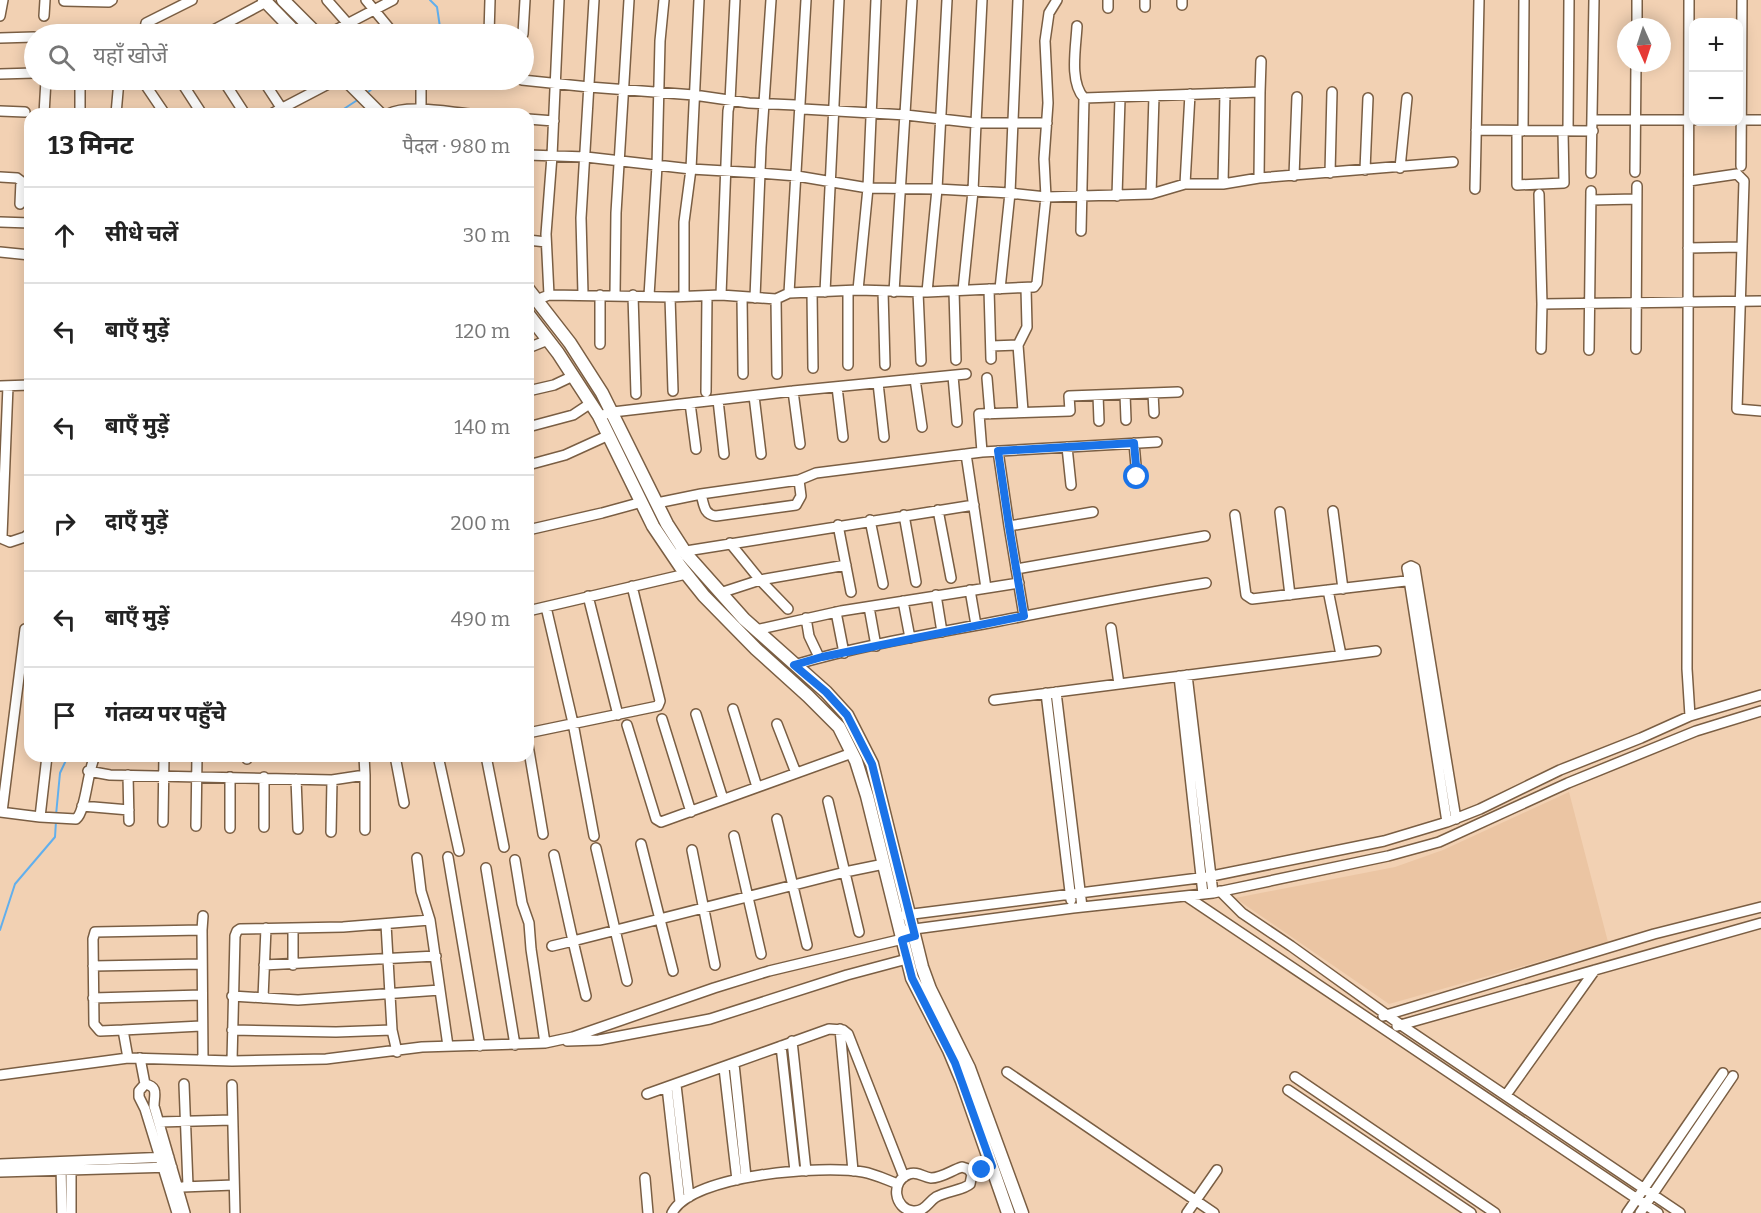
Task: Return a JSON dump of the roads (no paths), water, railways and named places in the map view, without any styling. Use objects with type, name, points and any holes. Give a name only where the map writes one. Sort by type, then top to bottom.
[{"type":"main road","points":[[283,0],[307,24]]},
{"type":"main road","points":[[265,1],[287,24]]},
{"type":"main road","points":[[355,90],[373,108]]},
{"type":"main road","points":[[534,302],[584,364],[613,412],[667,524],[684,551],[756,630],[826,692],[847,715],[862,741],[872,764],[910,915],[907,959],[912,978],[959,1072],[1008,1213]]},
{"type":"main road","points":[[534,322],[600,416],[653,526],[686,574],[704,596],[756,649],[839,727],[852,753],[867,796],[897,916],[908,934],[930,989],[969,1068],[1022,1213]]},
{"type":"street","points":[[0,16],[3,0]]},
{"type":"street","points":[[44,16],[45,0]]},
{"type":"street","points":[[64,1],[109,2],[112,0]]},
{"type":"street","points":[[146,24],[192,0]]},
{"type":"street","points":[[327,0],[347,24],[393,0]]},
{"type":"street","points":[[366,0],[386,24]]},
{"type":"street","points":[[489,24],[490,0]]},
{"type":"street","points":[[524,24],[525,0]]},
{"type":"street","points":[[549,295],[546,242],[559,0]]},
{"type":"street","points":[[584,294],[581,218],[594,0]]},
{"type":"street","points":[[615,295],[616,213],[621,162],[629,0]]},
{"type":"street","points":[[650,296],[657,166],[660,41],[664,0]]},
{"type":"street","points":[[684,296],[684,222],[691,169],[699,0]]},
{"type":"street","points":[[721,295],[725,171],[735,0]]},
{"type":"street","points":[[755,298],[771,0]]},
{"type":"street","points":[[789,293],[806,0]]},
{"type":"street","points":[[825,292],[839,0]]},
{"type":"street","points":[[858,290],[868,188],[876,0]]},
{"type":"street","points":[[894,292],[912,0]]},
{"type":"street","points":[[921,361],[923,292],[937,189],[947,0]]},
{"type":"street","points":[[956,360],[959,290],[973,191],[982,0]]},
{"type":"street","points":[[991,359],[994,289],[1010,193],[1018,0]]},
{"type":"street","points":[[534,297],[584,294],[670,297],[721,295],[776,299],[789,293],[858,290],[923,292],[1034,288],[1037,283],[1046,197],[1044,159],[1048,103],[1045,40],[1049,13],[1057,0]]},
{"type":"street","points":[[1475,189],[1479,0]]},
{"type":"street","points":[[1524,0],[1517,185],[1564,183],[1569,0]]},
{"type":"street","points":[[1591,173],[1594,0]]},
{"type":"street","points":[[1637,0],[1637,18]]},
{"type":"street","points":[[1689,0],[1690,72]]},
{"type":"street","points":[[1741,72],[1742,0]]},
{"type":"street","points":[[228,24],[265,1]]},
{"type":"street","points":[[1077,26],[1075,83],[1084,98],[1260,92]]},
{"type":"street","points":[[0,38],[24,37]]},
{"type":"street","points":[[1258,178],[1261,61]]},
{"type":"street","points":[[1635,172],[1636,72]]},
{"type":"street","points":[[0,74],[24,73]]},
{"type":"street","points":[[534,81],[976,123],[1047,123]]},
{"type":"street","points":[[44,108],[45,90]]},
{"type":"street","points":[[80,90],[80,108]]},
{"type":"street","points":[[117,108],[118,90]]},
{"type":"street","points":[[149,90],[161,108]]},
{"type":"street","points":[[186,90],[198,108]]},
{"type":"street","points":[[229,90],[241,108]]},
{"type":"street","points":[[270,90],[281,108]]},
{"type":"street","points":[[284,108],[317,90]]},
{"type":"street","points":[[421,90],[421,108]]},
{"type":"street","points":[[1330,173],[1332,92]]},
{"type":"street","points":[[1223,184],[1225,93]]},
{"type":"street","points":[[1185,184],[1190,94]]},
{"type":"street","points":[[1151,194],[1154,96]]},
{"type":"street","points":[[1294,176],[1297,97]]},
{"type":"street","points":[[1081,231],[1084,98]]},
{"type":"street","points":[[1117,196],[1119,98]]},
{"type":"street","points":[[1365,170],[1368,98]]},
{"type":"street","points":[[1400,168],[1407,98]]},
{"type":"street","points":[[0,111],[24,112]]},
{"type":"street","points":[[534,119],[554,121]]},
{"type":"street","points":[[1593,120],[1689,120]]},
{"type":"street","points":[[1743,120],[1761,120]]},
{"type":"street","points":[[1690,716],[1687,669],[1688,248],[1691,126]]},
{"type":"street","points":[[1740,126],[1741,166]]},
{"type":"street","points":[[1476,130],[1593,131]]},
{"type":"street","points":[[534,155],[586,157],[657,166],[797,176],[868,188],[937,189],[1046,197],[1151,194],[1185,184],[1223,184],[1258,178],[1453,162]]},
{"type":"street","points":[[1689,181],[1737,174],[1744,181],[1737,409],[1761,411]]},
{"type":"street","points":[[0,177],[16,178],[21,181],[20,204]]},
{"type":"street","points":[[1636,349],[1637,186]]},
{"type":"street","points":[[1539,194],[1542,304],[1540,349]]},
{"type":"street","points":[[1590,350],[1591,196],[1636,199]]},
{"type":"street","points":[[0,222],[24,224]]},
{"type":"street","points":[[534,241],[546,242]]},
{"type":"street","points":[[1688,248],[1742,247]]},
{"type":"street","points":[[0,252],[24,254]]},
{"type":"street","points":[[1023,411],[1018,345],[1027,327],[1026,288]]},
{"type":"street","points":[[848,291],[848,365]]},
{"type":"street","points":[[883,291],[885,364]]},
{"type":"street","points":[[812,292],[813,368]]},
{"type":"street","points":[[600,295],[600,344]]},
{"type":"street","points":[[633,295],[636,394]]},
{"type":"street","points":[[706,296],[706,392]]},
{"type":"street","points":[[670,297],[673,391]]},
{"type":"street","points":[[742,297],[743,374]]},
{"type":"street","points":[[776,299],[777,374]]},
{"type":"street","points":[[1542,304],[1761,301]]},
{"type":"street","points":[[534,346],[548,340]]},
{"type":"street","points":[[991,346],[1018,345]]},
{"type":"street","points":[[600,416],[613,412],[793,391],[966,374]]},
{"type":"street","points":[[534,390],[554,385],[573,376]]},
{"type":"street","points":[[952,376],[957,422]]},
{"type":"street","points":[[987,378],[990,414]]},
{"type":"street","points":[[915,379],[922,427]]},
{"type":"street","points":[[878,383],[884,437]]},
{"type":"street","points":[[24,385],[4,386],[2,495],[3,539],[10,542],[24,537]]},
{"type":"street","points":[[837,387],[843,437]]},
{"type":"street","points":[[793,391],[800,444]]},
{"type":"street","points":[[982,452],[980,414],[1070,411],[1069,396],[1178,392]]},
{"type":"street","points":[[1153,393],[1154,413]]},
{"type":"street","points":[[1125,394],[1126,420]]},
{"type":"street","points":[[1098,395],[1099,421]]},
{"type":"street","points":[[754,396],[761,454]]},
{"type":"street","points":[[718,400],[724,454]]},
{"type":"street","points":[[534,425],[573,415],[591,403]]},
{"type":"street","points":[[690,404],[696,449]]},
{"type":"street","points":[[534,463],[565,455],[609,435]]},
{"type":"street","points":[[657,503],[701,494],[799,480],[816,473],[982,452],[1157,442]]},
{"type":"street","points":[[1134,443],[1137,477]]},
{"type":"street","points":[[1067,447],[1071,485]]},
{"type":"street","points":[[998,451],[1024,616]]},
{"type":"street","points":[[966,454],[986,588]]},
{"type":"street","points":[[701,494],[705,510],[716,516],[796,505],[801,496],[799,480]]},
{"type":"street","points":[[534,529],[642,502]]},
{"type":"street","points":[[671,554],[838,525],[974,505]]},
{"type":"street","points":[[938,510],[951,578]]},
{"type":"street","points":[[1009,526],[1093,512]]},
{"type":"street","points":[[1280,512],[1290,595]]},
{"type":"street","points":[[1333,512],[1343,588]]},
{"type":"street","points":[[904,515],[916,582]]},
{"type":"street","points":[[1235,515],[1246,595],[1251,600],[1413,580],[1451,821]]},
{"type":"street","points":[[870,520],[883,584]]},
{"type":"street","points":[[838,525],[851,592]]},
{"type":"street","points":[[1016,569],[1205,536]]},
{"type":"street","points":[[730,543],[760,580],[788,609]]},
{"type":"street","points":[[720,593],[760,580],[846,565]]},
{"type":"street","points":[[534,610],[686,574]]},
{"type":"street","points":[[756,630],[836,612],[1019,583]]},
{"type":"street","points":[[794,665],[819,657],[910,638],[1114,598],[1206,583]]},
{"type":"street","points":[[534,732],[657,708],[660,704],[633,586]]},
{"type":"street","points":[[970,590],[976,626]]},
{"type":"street","points":[[1329,590],[1341,655]]},
{"type":"street","points":[[936,595],[942,632]]},
{"type":"street","points":[[588,596],[618,715]]},
{"type":"street","points":[[903,601],[910,638]]},
{"type":"street","points":[[546,607],[573,723],[594,836]]},
{"type":"street","points":[[869,607],[876,646]]},
{"type":"street","points":[[836,612],[844,653]]},
{"type":"street","points":[[806,618],[809,636],[819,657]]},
{"type":"street","points":[[1111,628],[1119,684]]},
{"type":"street","points":[[24,637],[1,812],[45,818],[79,817],[88,771],[92,762]]},
{"type":"street","points":[[994,700],[1376,651]]},
{"type":"street","points":[[1183,676],[1206,878],[1212,893],[1292,946],[1386,1015],[1680,1213]]},
{"type":"street","points":[[1051,692],[1078,907]]},
{"type":"street","points":[[897,916],[1206,878],[1384,841],[1451,821],[1560,770],[1690,716],[1761,695]]},
{"type":"street","points":[[733,709],[758,787]]},
{"type":"street","points":[[0,1075],[128,1058],[232,1061],[326,1059],[397,1052],[422,1047],[515,1045],[560,1040],[714,988],[908,934],[1078,907],[1212,893],[1439,843],[1578,779],[1696,730],[1761,711]]},
{"type":"street","points":[[696,714],[723,799]]},
{"type":"street","points":[[662,719],[691,812]]},
{"type":"street","points":[[777,724],[796,773]]},
{"type":"street","points":[[627,725],[658,822],[665,822],[852,753]]},
{"type":"street","points":[[45,818],[46,762]]},
{"type":"street","points":[[163,822],[164,762]]},
{"type":"street","points":[[196,826],[197,762]]},
{"type":"street","points":[[364,762],[365,830]]},
{"type":"street","points":[[397,762],[404,803]]},
{"type":"street","points":[[439,762],[459,851]]},
{"type":"street","points":[[487,762],[504,847]]},
{"type":"street","points":[[531,762],[543,834]]},
{"type":"street","points":[[88,771],[110,775],[332,780],[364,775]]},
{"type":"street","points":[[128,775],[129,821]]},
{"type":"street","points":[[230,777],[230,828]]},
{"type":"street","points":[[264,777],[264,827]]},
{"type":"street","points":[[296,779],[298,829]]},
{"type":"street","points":[[331,832],[332,780]]},
{"type":"street","points":[[828,801],[859,932]]},
{"type":"street","points":[[82,806],[129,810]]},
{"type":"street","points":[[777,819],[807,945]]},
{"type":"street","points":[[734,836],[762,954]]},
{"type":"street","points":[[640,844],[673,971]]},
{"type":"street","points":[[596,848],[627,981]]},
{"type":"street","points":[[692,850],[715,965]]},
{"type":"street","points":[[554,855],[586,996]]},
{"type":"street","points":[[448,857],[480,1046]]},
{"type":"street","points":[[417,858],[421,891],[436,956],[448,1046]]},
{"type":"street","points":[[515,860],[522,903],[529,923],[545,1043]]},
{"type":"street","points":[[552,946],[884,864]]},
{"type":"street","points":[[486,868],[515,1045]]},
{"type":"street","points":[[1186,896],[1637,1199],[1643,1209],[1658,1213]]},
{"type":"street","points":[[1372,1021],[1654,934],[1761,907]]},
{"type":"street","points":[[203,916],[201,1026],[203,1059]]},
{"type":"street","points":[[232,1061],[235,934],[240,929],[386,924],[429,920]]},
{"type":"street","points":[[1387,1030],[1761,923]]},
{"type":"street","points":[[386,924],[392,1030],[397,1052]]},
{"type":"street","points":[[263,998],[266,928]]},
{"type":"street","points":[[293,928],[293,965]]},
{"type":"street","points":[[201,1026],[100,1031],[96,1029],[93,998],[93,939],[95,932],[202,930]]},
{"type":"street","points":[[264,966],[436,956]]},
{"type":"street","points":[[560,1040],[577,1042],[599,1040],[710,1019],[847,975],[907,959]]},
{"type":"street","points":[[93,966],[202,964]]},
{"type":"street","points":[[1506,1095],[1595,970]]},
{"type":"street","points":[[232,996],[298,1000],[440,990]]},
{"type":"street","points":[[93,998],[202,996]]},
{"type":"street","points":[[647,1094],[724,1068],[792,1041],[829,1029],[840,1029],[848,1034],[901,1180],[896,1193],[899,1210],[919,1212],[936,1197],[953,1189],[968,1187],[972,1181],[972,1174],[968,1169],[962,1167],[935,1177],[916,1173],[901,1180],[853,1171],[795,1171],[742,1178],[697,1192],[684,1199],[672,1213]]},
{"type":"street","points":[[840,1029],[853,1171]]},
{"type":"street","points":[[123,1030],[128,1058]]},
{"type":"street","points":[[232,1030],[345,1032],[392,1030]]},
{"type":"street","points":[[792,1041],[806,1171]]},
{"type":"street","points":[[781,1046],[795,1171]]},
{"type":"street","points":[[140,1058],[145,1084]]},
{"type":"street","points":[[734,1064],[742,1178]]},
{"type":"street","points":[[724,1068],[742,1178]]},
{"type":"street","points":[[1007,1072],[1214,1213]]},
{"type":"street","points":[[1627,1213],[1728,1074],[1643,1209]]},
{"type":"street","points":[[1295,1077],[1495,1213]]},
{"type":"street","points":[[145,1084],[156,1091],[154,1106],[166,1163]]},
{"type":"street","points":[[145,1084],[139,1091],[139,1097],[185,1213]]},
{"type":"street","points":[[184,1084],[188,1186]]},
{"type":"street","points":[[232,1084],[235,1213]]},
{"type":"street","points":[[672,1086],[684,1199]]},
{"type":"street","points":[[1288,1090],[1471,1213]]},
{"type":"street","points":[[159,1122],[232,1120]]},
{"type":"street","points":[[0,1164],[66,1166],[166,1163]]},
{"type":"street","points":[[0,1172],[66,1166]]},
{"type":"street","points":[[62,1213],[66,1166]]},
{"type":"street","points":[[66,1166],[71,1213]]},
{"type":"street","points":[[972,1174],[992,1166]]},
{"type":"street","points":[[1187,1213],[1216,1170]]},
{"type":"street","points":[[645,1178],[648,1213]]},
{"type":"street","points":[[174,1187],[234,1185]]},
{"type":"street","points":[[174,1187],[177,1213]]},
{"type":"waterway","points":[[430,0],[437,7],[440,24]]},
{"type":"waterway","points":[[366,94],[371,90]]},
{"type":"waterway","points":[[345,108],[359,99]]},
{"type":"waterway","points":[[56,815],[60,773],[65,762]]},
{"type":"waterway","points":[[0,930],[15,884],[55,837],[56,821]]}]
